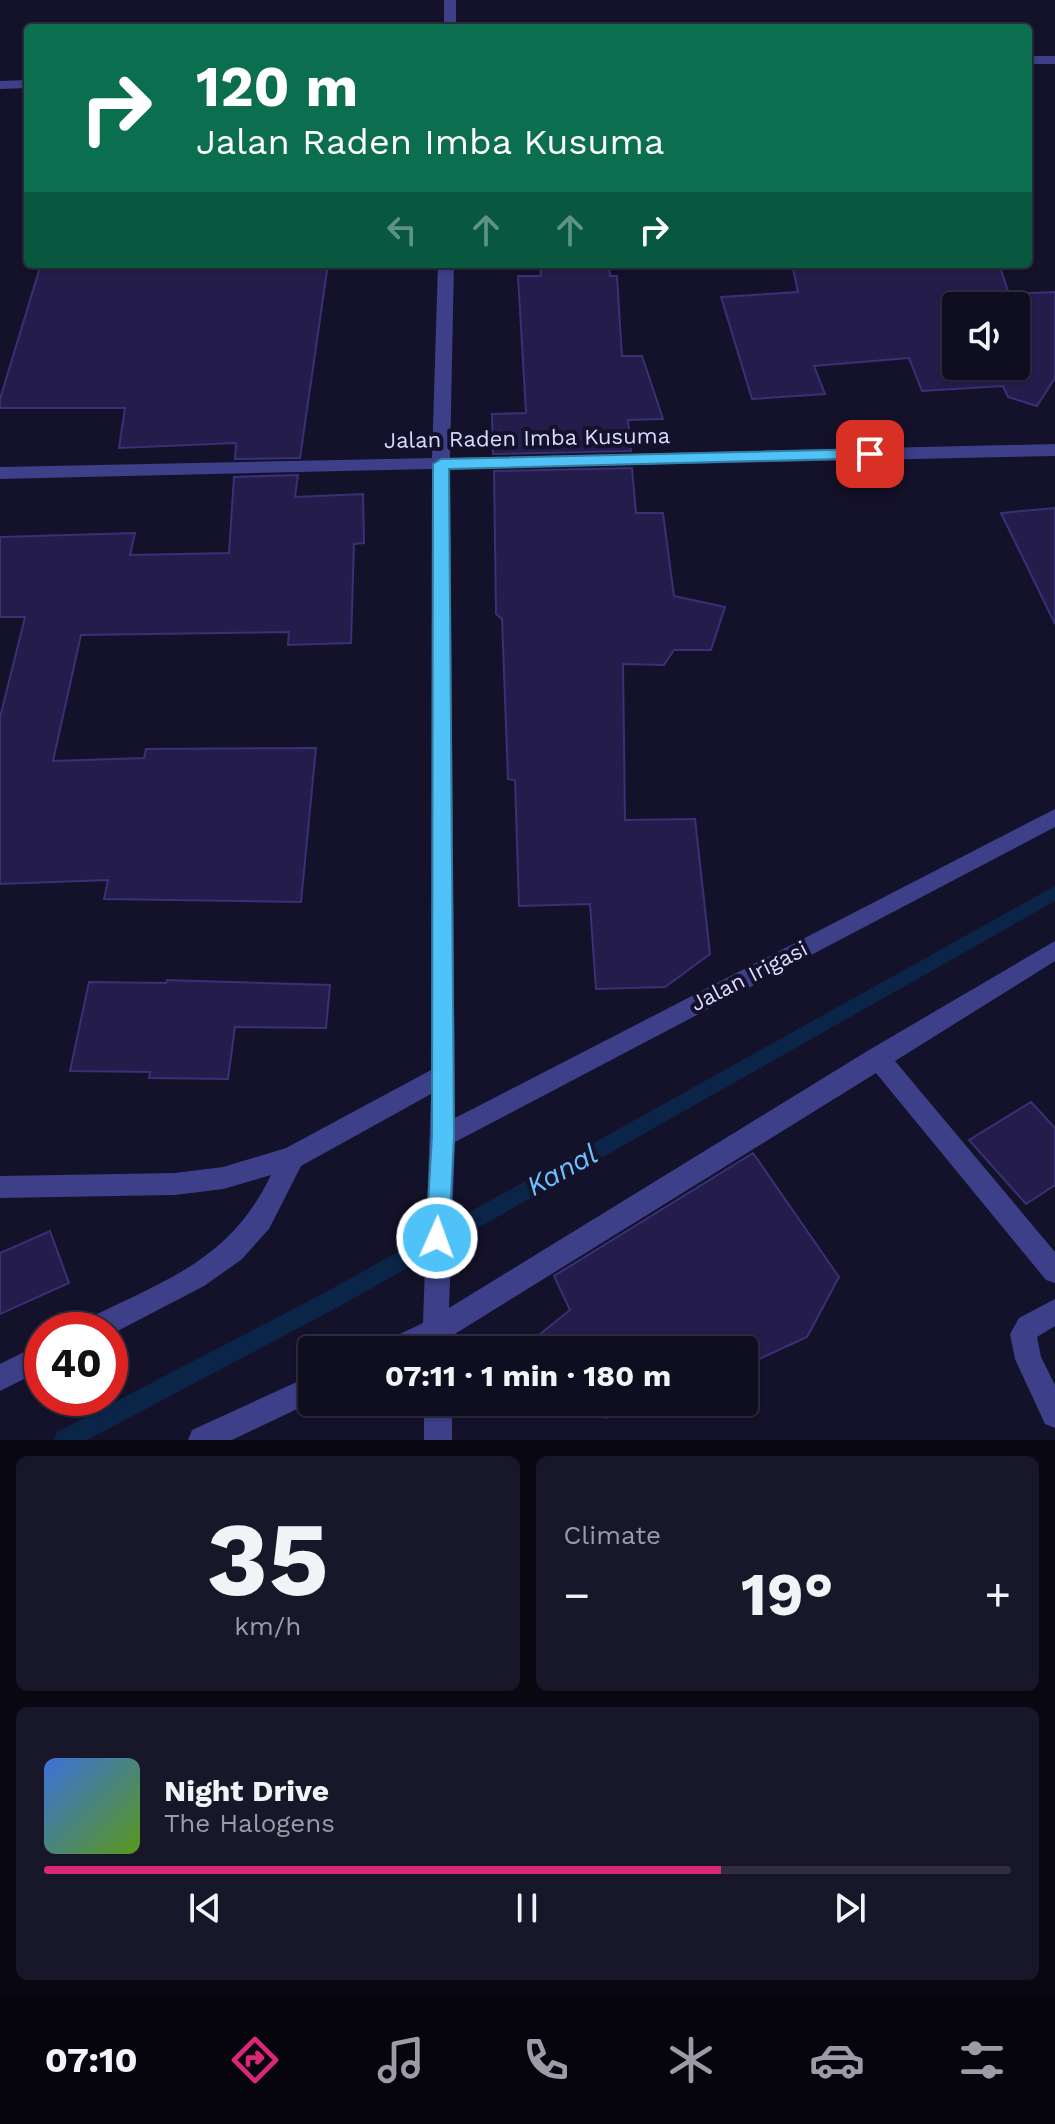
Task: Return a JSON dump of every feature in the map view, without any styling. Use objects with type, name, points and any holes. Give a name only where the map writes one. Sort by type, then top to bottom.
[{"type":"street","points":[[450,0],[450,24]]},
{"type":"street","points":[[1032,60],[1055,60]]},
{"type":"street","points":[[0,85],[24,84]]},
{"type":"street","points":[[437,1336],[435,1291],[441,1147],[441,464],[446,268]]},
{"type":"street","name":"Jalan Raden Imba Kusuma","points":[[0,473],[1055,450]]},
{"type":"street","name":"Jalan Irigasi","points":[[441,1147],[1055,817]]},
{"type":"street","points":[[443,1336],[877,1057],[1055,950]]},
{"type":"street","points":[[877,1057],[1055,1271]]},
{"type":"street","points":[[0,1187],[175,1184],[223,1178],[292,1158],[441,1076]]},
{"type":"street","points":[[126,1312],[203,1271],[246,1240],[274,1197],[292,1158]]},
{"type":"street","points":[[1055,1312],[1028,1327],[1023,1334],[1028,1359],[1055,1414]]},
{"type":"street","points":[[0,1378],[24,1365]]},
{"type":"street","points":[[202,1440],[298,1395]]},
{"type":"street","points":[[438,1416],[438,1440]]},
{"type":"building","points":[[40,268],[327,268],[300,458],[235,459],[236,443],[119,448],[125,408],[0,408],[0,399]]},
{"type":"building","points":[[540,268],[609,268],[610,276],[617,276],[622,356],[642,356],[663,419],[628,420],[631,451],[493,454],[492,414],[526,413],[518,276],[541,276]]},
{"type":"building","points":[[793,268],[1000,268],[1008,292],[942,292],[942,380],[1030,380],[1030,293],[1055,292],[1055,378],[1037,406],[1008,397],[1003,386],[922,391],[909,358],[814,366],[825,394],[752,399],[721,297],[798,292]]},
{"type":"building","points":[[632,468],[636,513],[663,513],[674,596],[725,607],[711,650],[674,650],[664,665],[623,664],[625,820],[695,819],[710,954],[665,987],[596,989],[590,904],[519,906],[515,780],[508,779],[502,619],[496,614],[494,471]]},
{"type":"building","points":[[298,475],[295,497],[363,494],[364,543],[354,544],[351,643],[288,645],[289,632],[81,635],[53,761],[144,758],[146,749],[316,748],[301,902],[104,899],[108,880],[0,884],[0,717],[25,617],[0,617],[0,537],[135,533],[130,555],[229,553],[234,477]]},
{"type":"building","points":[[1055,508],[1055,624],[1001,513]]},
{"type":"building","points":[[167,980],[330,985],[326,1028],[235,1027],[228,1079],[149,1078],[150,1072],[70,1071],[89,982],[166,983]]},
{"type":"building","points":[[1031,1102],[1055,1128],[1055,1185],[1026,1204],[969,1140]]},
{"type":"building","points":[[753,1153],[839,1277],[807,1337],[758,1360],[758,1336],[540,1336],[570,1310],[554,1276]]},
{"type":"building","points":[[50,1231],[69,1283],[0,1314],[0,1253]]},
{"type":"waterway","name":"Kanal","points":[[65,1440],[333,1299],[1055,893]]},
{"type":"route","points":[[437,1238],[443,1136],[441,464],[870,454]]}]
